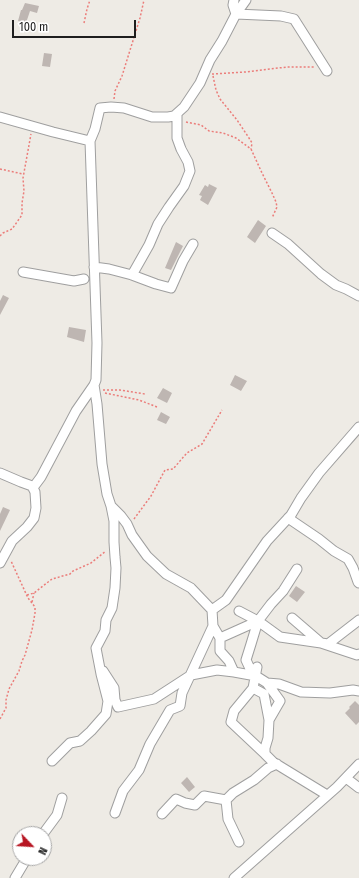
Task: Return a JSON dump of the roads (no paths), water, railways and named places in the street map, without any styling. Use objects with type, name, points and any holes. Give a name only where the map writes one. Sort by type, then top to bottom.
[{"type":"street","points":[[234,0],[236,14]]},
{"type":"street","points":[[52,761],[70,743],[80,741],[106,714],[108,701],[96,648],[105,631],[106,620],[112,608],[115,588],[116,568],[114,521],[107,494],[102,464],[95,388],[97,343],[90,141],[95,129],[100,108],[124,108],[152,117],[168,118],[177,114],[184,107],[200,83],[210,60],[222,42],[236,14],[246,0]]},
{"type":"street","points":[[236,14],[281,16],[294,19],[325,70]]},
{"type":"street","points":[[132,275],[149,245],[158,224],[184,186],[189,175],[190,171],[188,162],[177,138],[177,114]]},
{"type":"street","points":[[0,117],[90,141]]},
{"type":"street","points":[[272,233],[288,244],[321,274],[336,285],[359,296]]},
{"type":"street","points":[[84,279],[94,269],[109,269],[171,288],[183,261],[193,244]]},
{"type":"street","points":[[23,272],[74,281],[84,279],[94,280]]},
{"type":"street","points":[[32,486],[35,485],[41,477],[76,411],[95,388]]},
{"type":"street","points":[[212,610],[226,600],[267,541],[291,515],[319,473],[359,428]]},
{"type":"street","points":[[0,473],[32,486],[35,492],[36,508],[34,518],[12,541],[0,563]]},
{"type":"street","points":[[111,506],[121,516],[147,556],[166,574],[191,588],[212,610],[213,626],[220,638],[220,651],[229,661],[234,672]]},
{"type":"street","points":[[288,518],[334,551],[348,559],[359,583]]},
{"type":"street","points":[[270,720],[280,702],[267,683],[255,673],[246,660],[258,621],[283,591],[297,569]]},
{"type":"street","points":[[240,611],[258,621],[280,637],[328,644],[359,620]]},
{"type":"street","points":[[292,618],[321,643],[358,655],[359,654]]},
{"type":"street","points":[[220,638],[258,621]]},
{"type":"street","points":[[115,813],[123,791],[139,770],[150,744],[170,710],[180,706],[182,693],[213,626]]},
{"type":"street","points":[[99,665],[114,688],[115,700],[118,707],[154,699],[191,675],[217,670],[255,673]]},
{"type":"street","points":[[255,673],[253,688],[234,711],[231,722],[277,764],[328,795]]},
{"type":"street","points":[[267,683],[279,684],[301,692],[330,693],[353,690],[359,691]]},
{"type":"street","points":[[253,688],[264,694],[270,720],[265,754]]},
{"type":"street","points":[[226,800],[233,793],[254,780],[268,768],[277,764]]},
{"type":"street","points":[[234,878],[328,795],[359,764]]},
{"type":"street","points":[[346,778],[359,788]]},
{"type":"street","points":[[162,814],[176,799],[195,805],[204,796],[226,800]]},
{"type":"street","points":[[49,826],[57,815],[62,798]]},
{"type":"street","points":[[226,800],[228,819],[239,842]]},
{"type":"street","points":[[15,878],[22,866]]}]
